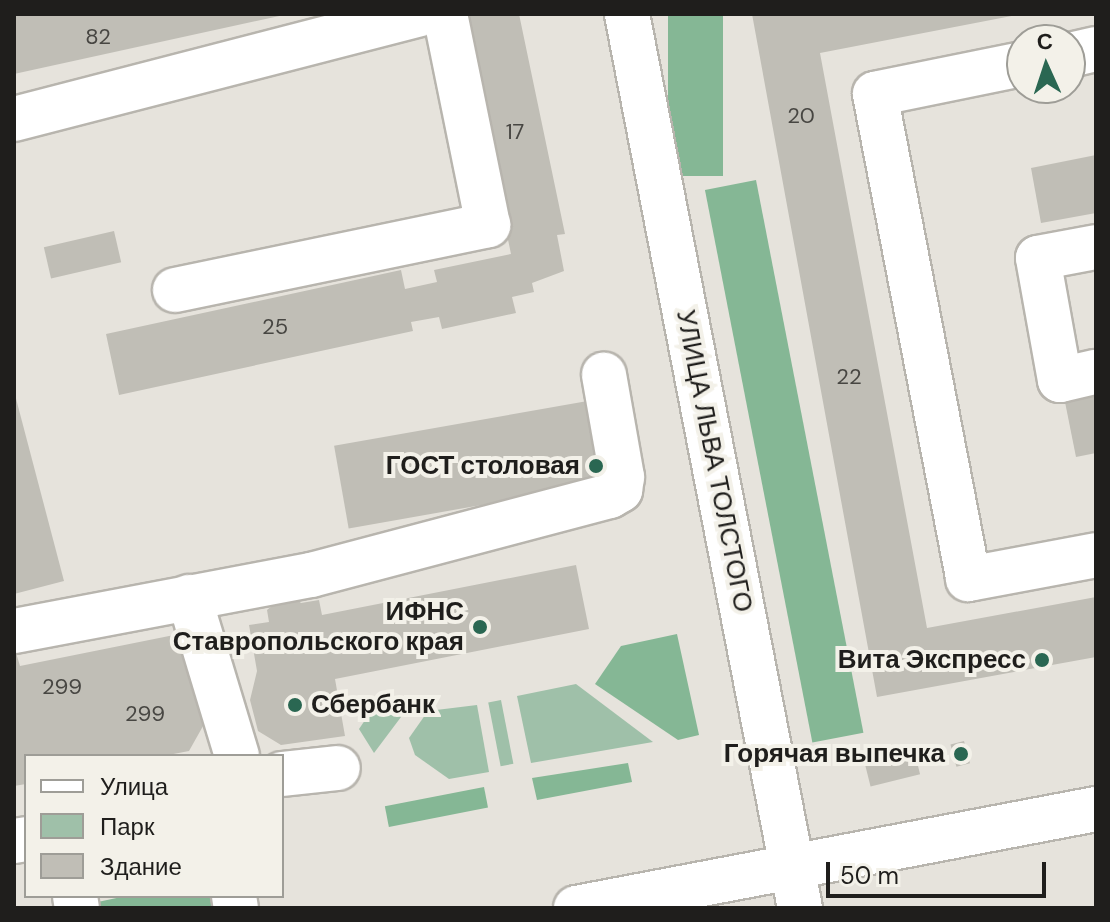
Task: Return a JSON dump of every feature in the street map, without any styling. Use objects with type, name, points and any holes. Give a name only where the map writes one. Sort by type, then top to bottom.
[{"type":"street","points":[[14,119],[420,14]]},
{"type":"street","points":[[175,290],[488,225],[445,14]]},
{"type":"street","name":"УЛИЦА ЛЬВА ТОЛСТОГО","points":[[627,14],[796,888]]},
{"type":"street","points":[[1006,67],[875,94],[968,579],[1096,555]]},
{"type":"street","points":[[1096,247],[1038,258],[1060,380],[1096,372]]},
{"type":"street","points":[[14,631],[326,571],[610,496],[620,490],[622,477],[604,375]]},
{"type":"street","points":[[189,597],[236,754]]},
{"type":"street","points":[[284,774],[338,768]]},
{"type":"street","points":[[576,908],[796,888],[1096,809]]},
{"type":"green space","points":[[668,14],[723,14],[723,176],[668,176]]},
{"type":"green space","points":[[756,180],[863,733],[812,743],[705,190]]},
{"type":"green space","points":[[677,634],[699,735],[678,740],[595,684],[621,646]]},
{"type":"green space","points":[[576,684],[653,742],[531,763],[517,696]]},
{"type":"green space","points":[[501,700],[513,764],[501,766],[488,702]]},
{"type":"green space","points":[[378,701],[401,717],[374,753],[359,729]]},
{"type":"green space","points":[[477,705],[489,772],[449,779],[415,755],[409,738],[428,711]]},
{"type":"green space","points":[[628,763],[632,782],[537,800],[532,778]]},
{"type":"green space","points":[[484,787],[488,808],[389,827],[385,806]]},
{"type":"green space","points":[[117,898],[228,898],[228,908],[93,908],[93,903]]},
{"type":"building","points":[[14,14],[284,14],[284,15],[14,74]]},
{"type":"building","points":[[461,14],[519,14],[565,234],[557,235],[564,271],[532,283],[534,292],[512,297],[516,313],[442,329],[439,317],[411,322],[413,331],[119,395],[106,334],[401,270],[405,289],[437,282],[434,270],[511,254]]},
{"type":"building","points":[[752,14],[1022,14],[820,53],[927,628],[1096,597],[1096,657],[877,697]]},
{"type":"building","points":[[1096,155],[1096,213],[1041,223],[1031,168]]},
{"type":"building","points":[[114,231],[121,262],[51,278],[44,247]]},
{"type":"building","points":[[14,391],[64,581],[14,594]]},
{"type":"building","points":[[1096,396],[1096,453],[1076,457],[1065,402]]},
{"type":"building","points":[[599,399],[614,482],[349,528],[334,446]]},
{"type":"building","points":[[576,565],[589,629],[335,679],[345,736],[281,745],[258,731],[250,700],[257,671],[249,625],[269,622],[267,610],[289,592],[301,603],[319,600],[322,615]]},
{"type":"building","points":[[189,632],[207,719],[189,751],[173,754],[24,754],[24,784],[14,786],[14,646],[20,666]]},
{"type":"building","name":"Горячая выпечка","points":[[964,741],[970,763],[956,767],[950,745]]},
{"type":"building","points":[[914,750],[920,774],[871,787],[865,762]]},
{"type":"place","name":"ГОСТ столовая","points":[[596,466]]},
{"type":"place","name":"ИФНС Ставропольского края","points":[[480,627]]},
{"type":"place","name":"Вита Экспресс","points":[[1042,660]]},
{"type":"place","name":"Сбербанк","points":[[295,705]]},
{"type":"place","name":"Горячая выпечка","points":[[961,754]]}]
